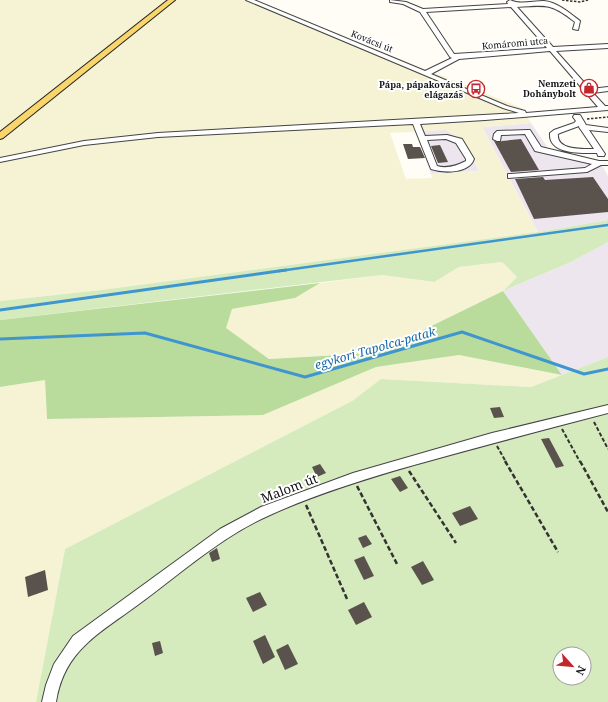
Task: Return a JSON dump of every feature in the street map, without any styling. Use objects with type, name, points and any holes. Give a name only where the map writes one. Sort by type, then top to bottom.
[{"type":"main road","points":[[0,136],[171,2]]},
{"type":"street","name":"Kovácsi út","points":[[248,0],[427,73],[505,107],[533,114]]},
{"type":"street","points":[[392,1],[404,3],[422,11],[510,2],[545,3],[551,5],[578,22],[576,29]]},
{"type":"street","points":[[510,2],[588,91],[606,108]]},
{"type":"street","points":[[422,11],[452,56],[458,57]]},
{"type":"street","name":"Komáromi utca","points":[[427,73],[458,57],[608,46]]},
{"type":"street","points":[[588,91],[608,89]]},
{"type":"street","points":[[489,100],[503,116]]},
{"type":"street","points":[[503,116],[509,112],[505,107]]},
{"type":"street","points":[[0,160],[110,139],[503,116],[606,108]]},
{"type":"street","points":[[572,111],[598,151],[604,164]]},
{"type":"street","points":[[415,121],[421,138],[434,167],[442,170],[454,169],[469,162],[470,159],[459,140],[447,137],[421,138]]},
{"type":"street","points":[[571,128],[583,127]]},
{"type":"street","points":[[598,151],[566,148],[554,142],[552,139],[554,133],[571,128],[583,127],[608,130]]},
{"type":"street","points":[[497,139],[498,134],[500,133],[527,132],[538,149],[604,164]]},
{"type":"street","points":[[0,155],[17,157]]},
{"type":"street","points":[[511,176],[587,170],[604,164]]},
{"type":"street","name":"Malom út","points":[[49,702],[51,685],[56,672],[78,641],[224,533],[265,512],[353,478],[492,438],[608,409]]},
{"type":"path","points":[[562,0],[580,2],[588,0]]},
{"type":"path","points":[[589,414],[608,449]]},
{"type":"path","points":[[558,421],[608,512]]},
{"type":"path","points":[[492,438],[558,552]]},
{"type":"path","points":[[404,464],[456,543]]},
{"type":"path","points":[[353,478],[398,564]]},
{"type":"path","points":[[302,497],[347,599]]},
{"type":"shaded area","points":[[0,0],[254,0],[522,108],[531,123],[482,127],[538,232],[101,290],[0,301]],"holes":[[[446,130],[463,140],[479,171],[431,174],[432,178],[406,179],[390,133]]]},
{"type":"shaded area","points":[[531,123],[548,148],[599,160],[608,176],[608,220],[538,232],[482,127]]},
{"type":"shaded area","points":[[446,130],[463,140],[479,171],[431,174],[415,131]]},
{"type":"shaded area","points":[[608,242],[608,357],[562,375],[503,291],[571,262]]},
{"type":"shaded area","points":[[502,262],[517,277],[503,291],[376,353],[269,359],[225,328],[232,309],[295,298],[320,283],[382,275],[433,282],[459,267]]},
{"type":"shaded area","points":[[459,355],[562,375],[531,387],[381,379],[352,401],[65,549],[36,702],[0,702],[0,387],[45,380],[47,419],[263,415],[376,367]]},
{"type":"green space","points":[[608,220],[608,242],[571,262],[503,291],[517,277],[502,262],[459,267],[434,282],[382,275],[0,320],[0,301],[101,290],[538,232]]},
{"type":"green space","points":[[320,283],[295,298],[232,309],[226,328],[269,359],[376,353],[503,291],[562,375],[459,355],[376,367],[263,415],[47,419],[45,380],[0,387],[0,320]]},
{"type":"green space","points":[[608,357],[608,702],[36,702],[65,549],[352,401],[381,379],[531,387]]},
{"type":"building","points":[[521,139],[539,170],[511,172],[494,141],[500,142]]},
{"type":"building","points":[[403,144],[412,144],[413,147],[420,147],[425,158],[408,159]]},
{"type":"building","points":[[440,145],[448,162],[438,163],[431,146]]},
{"type":"building","points":[[543,177],[545,180],[593,177],[608,199],[608,212],[534,219],[515,179]]},
{"type":"building","points":[[500,407],[504,417],[494,418],[490,408]]},
{"type":"building","points":[[549,438],[564,466],[556,468],[541,439]]},
{"type":"building","points":[[320,464],[326,473],[317,477],[312,467]]},
{"type":"building","points":[[400,476],[408,488],[400,492],[391,479]]},
{"type":"building","points":[[470,506],[478,519],[460,526],[452,513]]},
{"type":"building","points":[[366,535],[372,544],[363,548],[358,538]]},
{"type":"building","points":[[217,548],[220,559],[212,562],[209,553]]},
{"type":"building","points":[[364,556],[374,576],[364,580],[354,560]]},
{"type":"building","points":[[423,561],[434,580],[422,585],[411,567]]},
{"type":"building","points":[[45,570],[48,590],[28,597],[25,577]]},
{"type":"building","points":[[260,592],[267,605],[253,612],[246,598]]},
{"type":"building","points":[[364,602],[372,617],[356,625],[348,610]]},
{"type":"building","points":[[265,635],[275,657],[263,664],[253,641]]},
{"type":"building","points":[[160,641],[163,653],[155,656],[152,643]]},
{"type":"building","points":[[288,644],[298,664],[285,670],[276,650]]},
{"type":"waterway","points":[[279,271],[608,225]]},
{"type":"waterway","points":[[0,310],[286,270]]},
{"type":"waterway","name":"egykori Tapolca-patak","points":[[0,339],[145,333],[305,377],[462,332],[584,374],[608,369]]},
{"type":"place","name":"Nemzeti Dohánybolt","points":[[589,88]]},
{"type":"place","name":"Pápa, pápakovácsi elágazás","points":[[476,89]]}]
